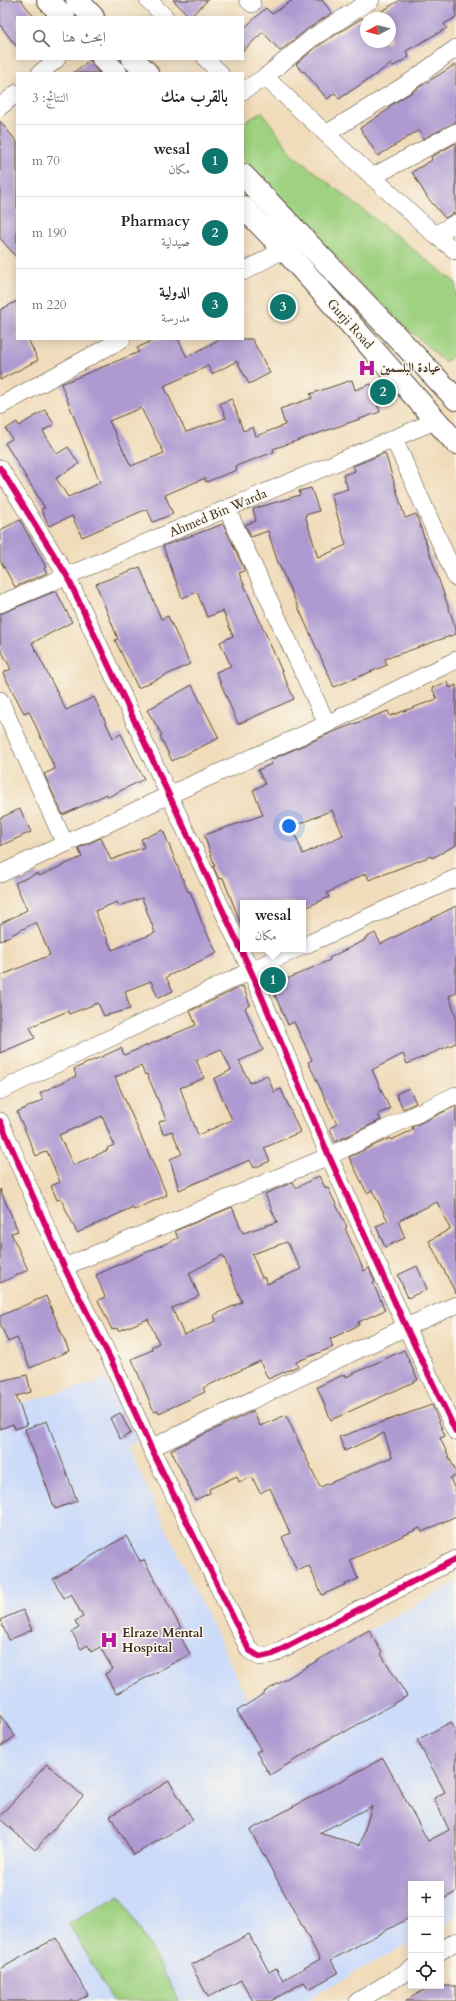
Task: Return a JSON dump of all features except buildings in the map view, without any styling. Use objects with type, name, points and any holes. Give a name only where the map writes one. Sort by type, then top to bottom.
[{"type":"highway","points":[[48,0],[63,16]]},
{"type":"highway","points":[[77,0],[92,16]]},
{"type":"highway","points":[[103,60],[115,72]]},
{"type":"highway","points":[[134,60],[146,72]]},
{"type":"highway","name":"Gurji Road","points":[[244,176],[456,399]]},
{"type":"highway","name":"Gurji Road","points":[[244,208],[284,249],[456,443]]},
{"type":"street","points":[[148,0],[164,16]]},
{"type":"street","points":[[244,90],[265,77],[312,38],[371,0]]},
{"type":"street","points":[[326,134],[410,82],[456,48]]},
{"type":"street","points":[[41,72],[56,60]]},
{"type":"street","points":[[207,60],[219,72]]},
{"type":"street","points":[[265,77],[435,235],[456,251]]},
{"type":"street","points":[[0,107],[16,94]]},
{"type":"street","points":[[372,177],[456,132]]},
{"type":"street","points":[[435,235],[456,223]]},
{"type":"street","points":[[244,271],[284,249]]},
{"type":"street","points":[[0,406],[120,340]]},
{"type":"street","name":"Ahmed Bin Warda","points":[[0,604],[435,421]]},
{"type":"street","points":[[394,439],[456,578]]},
{"type":"street","points":[[0,468],[67,576],[240,948]]},
{"type":"street","points":[[227,509],[327,724]]},
{"type":"street","points":[[0,874],[169,795],[327,724],[456,660]]},
{"type":"street","points":[[0,700],[65,844]]},
{"type":"street","points":[[306,945],[456,878]]},
{"type":"street","points":[[242,952],[329,1156],[406,1327],[456,1432]]},
{"type":"street","points":[[0,1091],[250,969],[289,952]]},
{"type":"street","points":[[64,1267],[329,1156],[456,1095]]},
{"type":"street","points":[[0,1121],[64,1267],[112,1362],[151,1448],[250,1650],[260,1657],[273,1654],[456,1559]]},
{"type":"street","points":[[151,1448],[406,1327],[456,1305]]},
{"type":"street","points":[[444,1949],[456,1941]]},
{"type":"street","points":[[358,2001],[408,1971]]},
{"type":"shaded area","name":"Elraze Mental Hospital","points":[[106,1379],[137,1441],[127,1446],[247,1699],[456,1582],[456,1918],[444,1924],[444,1881],[408,1881],[408,1944],[312,1996],[311,2001],[0,2001],[0,1406],[26,1402]]},
{"type":"green space","points":[[262,112],[293,155],[456,283],[456,353],[445,363],[370,293],[244,161],[244,122]]},
{"type":"green space","points":[[120,1895],[180,2001],[113,2001],[69,1924]]},
{"type":"cycle path","points":[[0,468],[67,576],[240,948]]},
{"type":"cycle path","points":[[242,952],[329,1156],[406,1327],[456,1432]]},
{"type":"cycle path","points":[[0,1121],[64,1267],[112,1362],[151,1448],[249,1650],[260,1657],[273,1654],[456,1559]]},
{"type":"place","name":"الدولية","points":[[283,307]]},
{"type":"place","name":"عيادة البلسمين","points":[[367,368]]},
{"type":"place","name":"Pharmacy","points":[[383,392]]},
{"type":"place","name":"wesal","points":[[273,980]]},
{"type":"place","name":"Elraze Mental Hospital","points":[[109,1640]]}]
